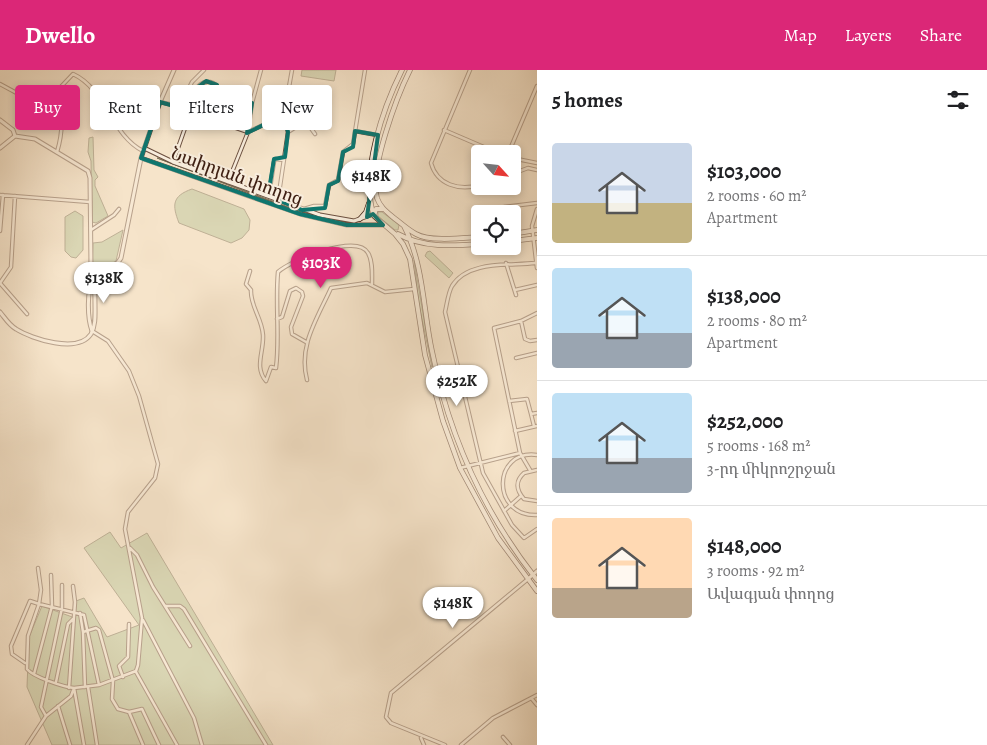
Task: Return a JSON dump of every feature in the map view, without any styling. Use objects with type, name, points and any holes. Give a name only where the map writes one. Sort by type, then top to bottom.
[{"type":"main road","points":[[360,219],[368,206],[382,116],[402,70]]},
{"type":"main road","points":[[410,70],[390,118],[381,154],[376,191],[378,200],[383,209],[417,235],[471,237]]},
{"type":"main road","points":[[369,195],[373,214],[383,225],[412,242],[448,245],[471,244]]},
{"type":"main road","points":[[373,214],[376,209],[383,209]]},
{"type":"main road","points":[[397,234],[404,226]]},
{"type":"main road","points":[[404,226],[417,258],[432,352],[466,466],[504,535],[537,580]]},
{"type":"main road","points":[[521,232],[535,230]]},
{"type":"main road","points":[[397,234],[404,244],[410,259],[428,369],[460,468],[498,538],[537,591]]},
{"type":"main road","points":[[521,240],[535,238]]},
{"type":"street","points":[[170,105],[160,102],[174,70]]},
{"type":"street","points":[[190,85],[204,70]]},
{"type":"street","points":[[252,103],[261,70]]},
{"type":"street","points":[[289,85],[292,70]]},
{"type":"street","points":[[302,210],[314,206],[324,206],[329,185],[338,180],[343,152],[353,144],[365,70]]},
{"type":"street","points":[[470,70],[431,163],[434,172],[442,181],[459,188],[471,186]]},
{"type":"street","points":[[61,85],[71,74],[77,76],[96,95],[128,142],[143,150]]},
{"type":"street","points":[[198,85],[206,81],[216,85]]},
{"type":"street","points":[[0,84],[15,92]]},
{"type":"street","points":[[512,145],[537,86]]},
{"type":"street","points":[[0,120],[13,130],[15,136]]},
{"type":"street","points":[[278,200],[288,132],[299,125],[310,126],[315,134]]},
{"type":"street","points":[[242,130],[248,132],[262,126]]},
{"type":"street","points":[[57,152],[63,130]]},
{"type":"street","points":[[95,272],[112,267],[121,258],[141,158],[150,130]]},
{"type":"street","points":[[173,162],[184,130]]},
{"type":"street","points":[[444,130],[479,145]]},
{"type":"street","points":[[355,131],[378,136]]},
{"type":"street","points":[[228,182],[248,132]]},
{"type":"street","points":[[0,148],[15,136],[35,140],[88,171],[90,178],[90,265],[95,272]]},
{"type":"street","name":"Նաիրյան փողոց","points":[[143,150],[302,210],[347,220],[360,219],[373,214]]},
{"type":"street","name":"Նաիրյան փողոց","points":[[141,158],[300,214],[347,225],[383,225]]},
{"type":"street","points":[[280,192],[270,188],[275,159],[284,160]]},
{"type":"street","points":[[521,160],[537,163]]},
{"type":"street","points":[[521,171],[528,168],[537,170]]},
{"type":"street","points":[[0,231],[2,195],[90,202]]},
{"type":"street","points":[[15,196],[11,267],[0,284],[28,314]]},
{"type":"street","points":[[520,205],[537,203]]},
{"type":"street","points":[[91,230],[114,215],[119,209]]},
{"type":"street","points":[[537,209],[535,230],[535,263],[537,268]]},
{"type":"street","points":[[250,271],[246,284],[251,290],[251,301],[263,329],[259,368],[266,381],[271,367],[276,368],[279,344],[277,319],[278,272],[286,264],[313,254],[344,246],[361,246],[368,251],[371,260],[372,284]]},
{"type":"street","points":[[506,263],[516,295]]},
{"type":"street","points":[[535,263],[490,265],[461,277],[452,287],[444,312],[483,473],[504,511],[524,538],[537,529]]},
{"type":"street","points":[[0,312],[17,330],[53,342],[80,342],[87,338],[95,323],[93,277],[95,272]]},
{"type":"street","points":[[307,380],[303,365],[306,342],[331,288],[372,284],[385,292],[414,288]]},
{"type":"street","points":[[515,290],[537,285]]},
{"type":"street","points":[[277,319],[282,317],[290,291],[296,288],[302,292],[303,296],[291,327],[292,334],[306,342]]},
{"type":"street","points":[[530,470],[521,454],[515,431],[494,328],[521,321],[537,313]]},
{"type":"street","points":[[521,321],[525,339],[530,341],[537,340]]},
{"type":"street","points":[[92,331],[108,341],[130,371],[157,458],[158,469],[155,478],[128,512],[125,529],[142,618],[136,671],[177,745]]},
{"type":"street","points":[[516,358],[537,354]]},
{"type":"street","points":[[509,401],[527,399],[535,426],[515,431]]},
{"type":"street","points":[[531,414],[537,413]]},
{"type":"street","points":[[460,468],[479,462],[521,454],[537,454]]},
{"type":"street","points":[[521,454],[510,463],[503,477],[504,492],[510,505],[524,513],[537,515]]},
{"type":"street","points":[[537,470],[530,470],[524,473],[519,479],[518,488],[521,496],[530,502],[537,501]]},
{"type":"street","points":[[504,511],[521,496]]},
{"type":"street","points":[[129,547],[137,555],[153,587],[190,646]]},
{"type":"street","points":[[38,568],[41,590],[39,604],[28,636],[26,664],[28,672],[56,682],[60,686],[74,688],[99,685],[136,671]]},
{"type":"street","points":[[446,745],[396,727],[386,717],[391,693],[537,571]]},
{"type":"street","points":[[34,674],[52,606],[51,575]]},
{"type":"street","points":[[46,716],[41,707],[62,608],[62,585]]},
{"type":"street","points":[[69,688],[72,672],[75,598],[73,586]]},
{"type":"street","points":[[26,664],[12,654],[11,644],[30,601],[74,611],[85,616],[99,685]]},
{"type":"street","points":[[166,606],[184,609],[266,745]]},
{"type":"street","points":[[80,613],[86,687],[97,745]]},
{"type":"street","points":[[142,618],[194,718],[202,745]]},
{"type":"street","points":[[56,682],[68,624],[73,619]]},
{"type":"street","points":[[123,677],[119,666],[128,658],[129,624]]},
{"type":"street","points":[[83,632],[99,630],[112,681],[114,704],[118,709],[129,712],[142,709],[159,745]]},
{"type":"street","points":[[27,745],[46,716],[71,696],[74,688]]},
{"type":"street","points":[[74,688],[84,745]]},
{"type":"street","points":[[461,745],[494,718],[537,695]]},
{"type":"street","points":[[532,699],[537,704]]},
{"type":"street","points":[[58,706],[70,745]]},
{"type":"street","points":[[129,712],[143,745]]},
{"type":"street","points":[[420,736],[424,745]]},
{"type":"street","points":[[503,737],[510,745]]},
{"type":"highlighted area","points":[[206,81],[217,85],[221,97],[252,103],[247,133],[284,115],[288,132],[285,157],[274,159],[269,190],[279,193],[278,200],[302,210],[325,208],[329,185],[338,181],[343,152],[353,147],[355,131],[378,135],[367,217],[373,214],[383,225],[347,225],[300,214],[141,158],[160,102],[192,111],[194,90]]},
{"type":"green space","points":[[302,70],[336,70],[334,81],[301,76]]},
{"type":"green space","points":[[93,137],[94,170],[98,177],[95,180],[95,186],[108,216],[96,223],[92,222],[91,161],[88,152],[89,138]]},
{"type":"green space","points":[[157,158],[299,211],[345,223],[299,212]]},
{"type":"green space","points":[[192,189],[244,209],[250,220],[249,230],[242,238],[231,243],[179,223],[175,211],[175,202],[177,198]]},
{"type":"green space","points":[[75,211],[83,216],[83,250],[76,258],[71,257],[65,251],[65,217]]},
{"type":"green space","points":[[378,212],[382,212],[399,225],[398,230],[395,230],[378,216]]},
{"type":"green space","points":[[123,230],[116,261],[100,270],[95,270],[92,267],[93,243],[102,242]]},
{"type":"green space","points":[[430,251],[453,273],[449,278],[425,256]]},
{"type":"green space","points":[[414,260],[432,367],[419,305]]},
{"type":"green space","points":[[110,532],[121,548],[147,533],[273,745],[52,745],[27,687],[29,637],[42,606],[75,618],[76,601],[84,598],[107,637],[139,625],[84,548]]}]
